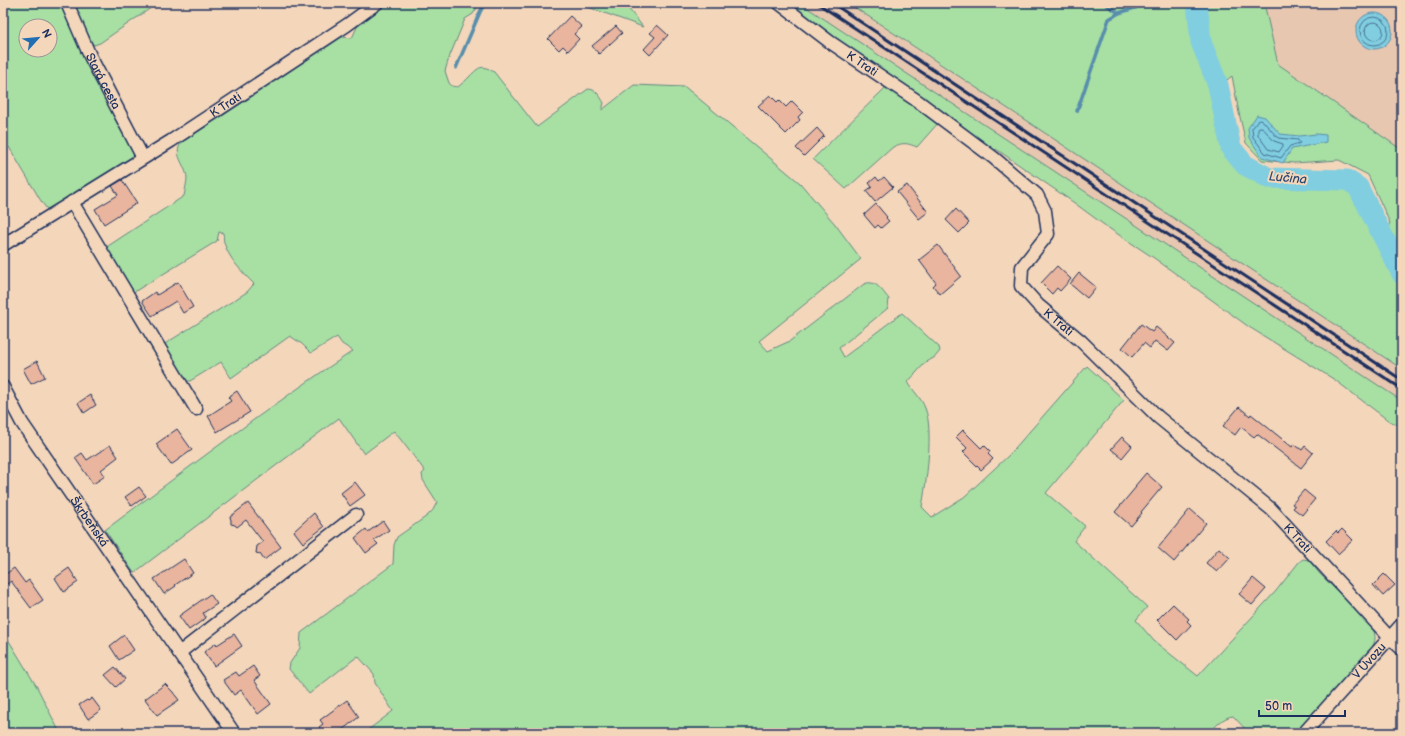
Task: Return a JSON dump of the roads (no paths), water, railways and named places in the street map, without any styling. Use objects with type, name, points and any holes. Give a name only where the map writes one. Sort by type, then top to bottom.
[{"type":"street","name":"Stará cesta","points":[[67,3],[90,56],[143,158]]},
{"type":"street","name":"K Trati","points":[[3,245],[171,141],[347,25],[377,3]]},
{"type":"street","name":"K Trati","points":[[779,3],[830,42],[919,102],[994,158],[1037,195],[1045,211],[1048,234],[1022,267],[1022,286],[1038,305],[1085,345],[1158,417],[1271,509],[1390,638],[1402,649]]},
{"type":"street","points":[[72,202],[196,409]]},
{"type":"street","name":"Škrbeňská","points":[[3,387],[22,423],[234,733]]},
{"type":"street","points":[[179,653],[356,515]]},
{"type":"street","name":"V Úvozu","points":[[1304,733],[1402,624]]},
{"type":"water","points":[[1374,13],[1384,16],[1389,21],[1392,31],[1389,41],[1384,46],[1374,49],[1364,46],[1359,41],[1356,31],[1359,21],[1364,16]]},
{"type":"water","points":[[1257,115],[1265,117],[1280,134],[1299,136],[1316,134],[1326,135],[1326,142],[1292,149],[1283,163],[1262,157],[1249,138],[1248,128]]},
{"type":"waterway","points":[[456,68],[485,3]]},
{"type":"waterway","points":[[1104,3],[1119,13],[1150,3]]},
{"type":"waterway","name":"Lučina","points":[[1197,3],[1201,42],[1218,85],[1231,148],[1245,165],[1269,178],[1347,180],[1358,187],[1402,274]]},
{"type":"waterway","points":[[1077,111],[1109,19],[1119,13]]},
{"type":"railway","points":[[817,3],[1402,389]]},
{"type":"railway","points":[[832,3],[1402,380]]}]
